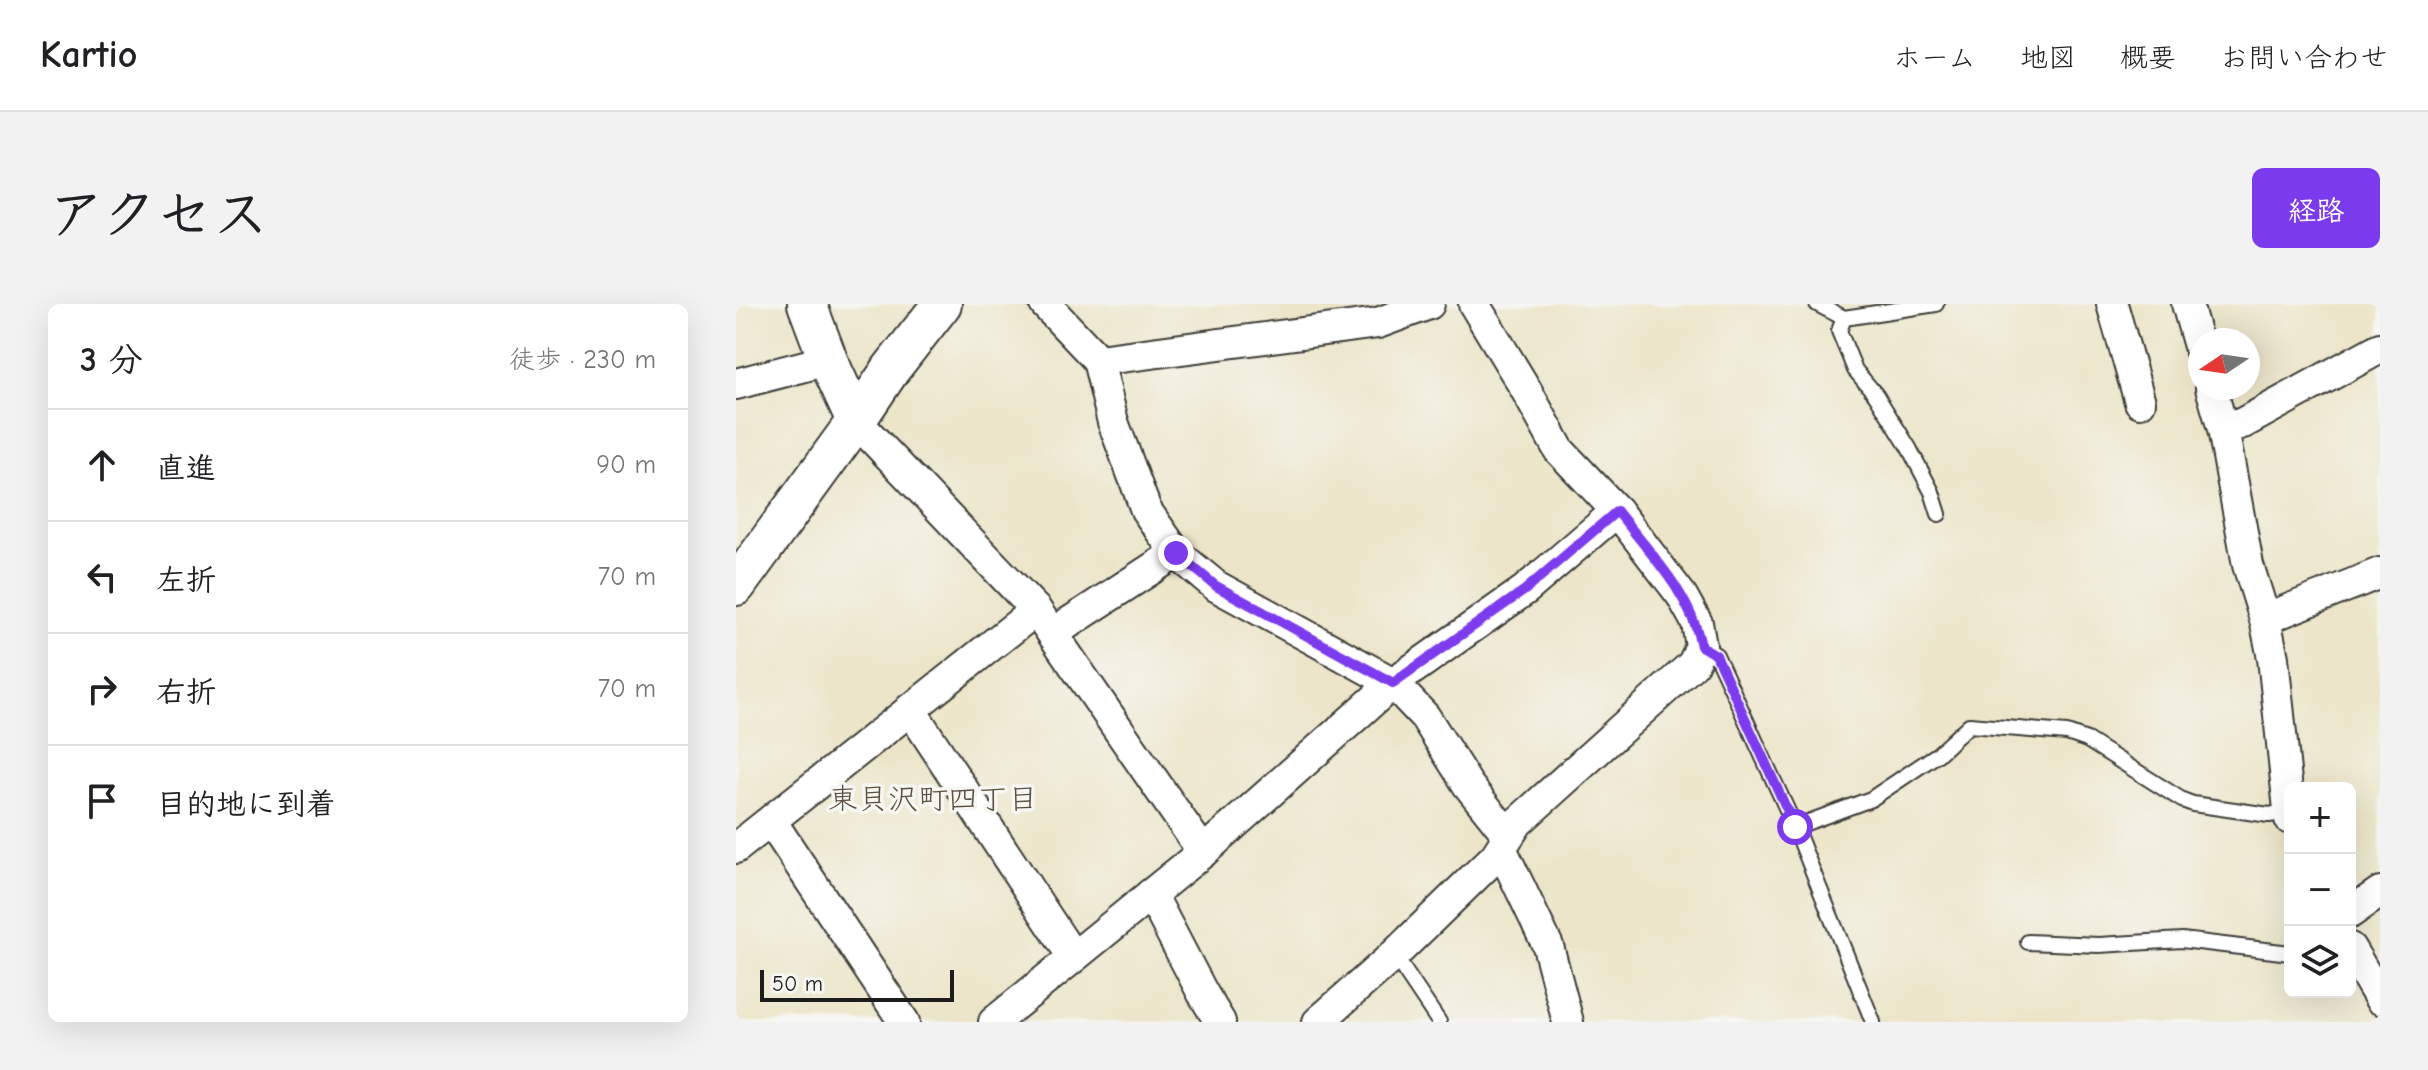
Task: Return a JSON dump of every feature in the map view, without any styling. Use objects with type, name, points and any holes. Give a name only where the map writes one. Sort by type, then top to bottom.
[{"type":"street","points":[[807,304],[856,421],[1045,622],[1203,852]]},
{"type":"street","points":[[736,586],[891,369],[942,304]]},
{"type":"street","points":[[1045,304],[1098,360],[1113,422],[1146,510],[1176,553],[1216,586],[1393,683],[1425,717],[1504,842],[1548,946],[1568,1022]]},
{"type":"street","points":[[1098,360],[1378,323],[1429,304]]},
{"type":"street","points":[[1318,1022],[1394,955],[1495,857],[1518,822],[1693,664],[1701,646],[1697,623],[1682,596],[1617,511],[1559,450],[1474,304]]},
{"type":"street","points":[[2112,304],[2140,402]]},
{"type":"street","points":[[2187,304],[2194,328]]},
{"type":"street","points":[[2223,429],[2243,423],[2380,348]]},
{"type":"street","points":[[736,384],[828,360]]},
{"type":"street","points":[[2215,400],[2223,429],[2248,565],[2273,658],[2286,782]]},
{"type":"street","points":[[994,1022],[1203,852],[1393,683],[1525,590],[1617,511]]},
{"type":"street","points":[[736,848],[910,709],[1045,622],[1176,553]]},
{"type":"street","points":[[2265,619],[2380,573]]},
{"type":"street","points":[[910,709],[1073,957]]},
{"type":"street","points":[[771,821],[904,1022]]},
{"type":"street","points":[[2356,909],[2380,892]]},
{"type":"street","points":[[1151,894],[1220,1022]]},
{"type":"street","points":[[2356,959],[2380,999]]},
{"type":"lane","points":[[1817,304],[1844,318],[1936,304]]},
{"type":"lane","points":[[1844,318],[1839,331],[1855,370],[1876,395],[1909,448],[1932,492],[1939,514]]},
{"type":"lane","points":[[1701,646],[1716,655],[1795,827],[1873,1022]]},
{"type":"lane","points":[[1795,827],[1871,799],[1938,754],[1969,725],[2067,733],[2087,740],[2182,800],[2284,816]]},
{"type":"lane","points":[[2028,942],[2099,945],[2182,940],[2284,952]]},
{"type":"lane","points":[[1394,955],[1439,1022]]},
{"type":"district","name":"東貝沢町四丁目","points":[[933,799]]},
{"type":"route","points":[[1176,553],[1216,586],[1393,683],[1525,590],[1617,511],[1682,596],[1697,623],[1701,646],[1716,655],[1795,827]]}]
